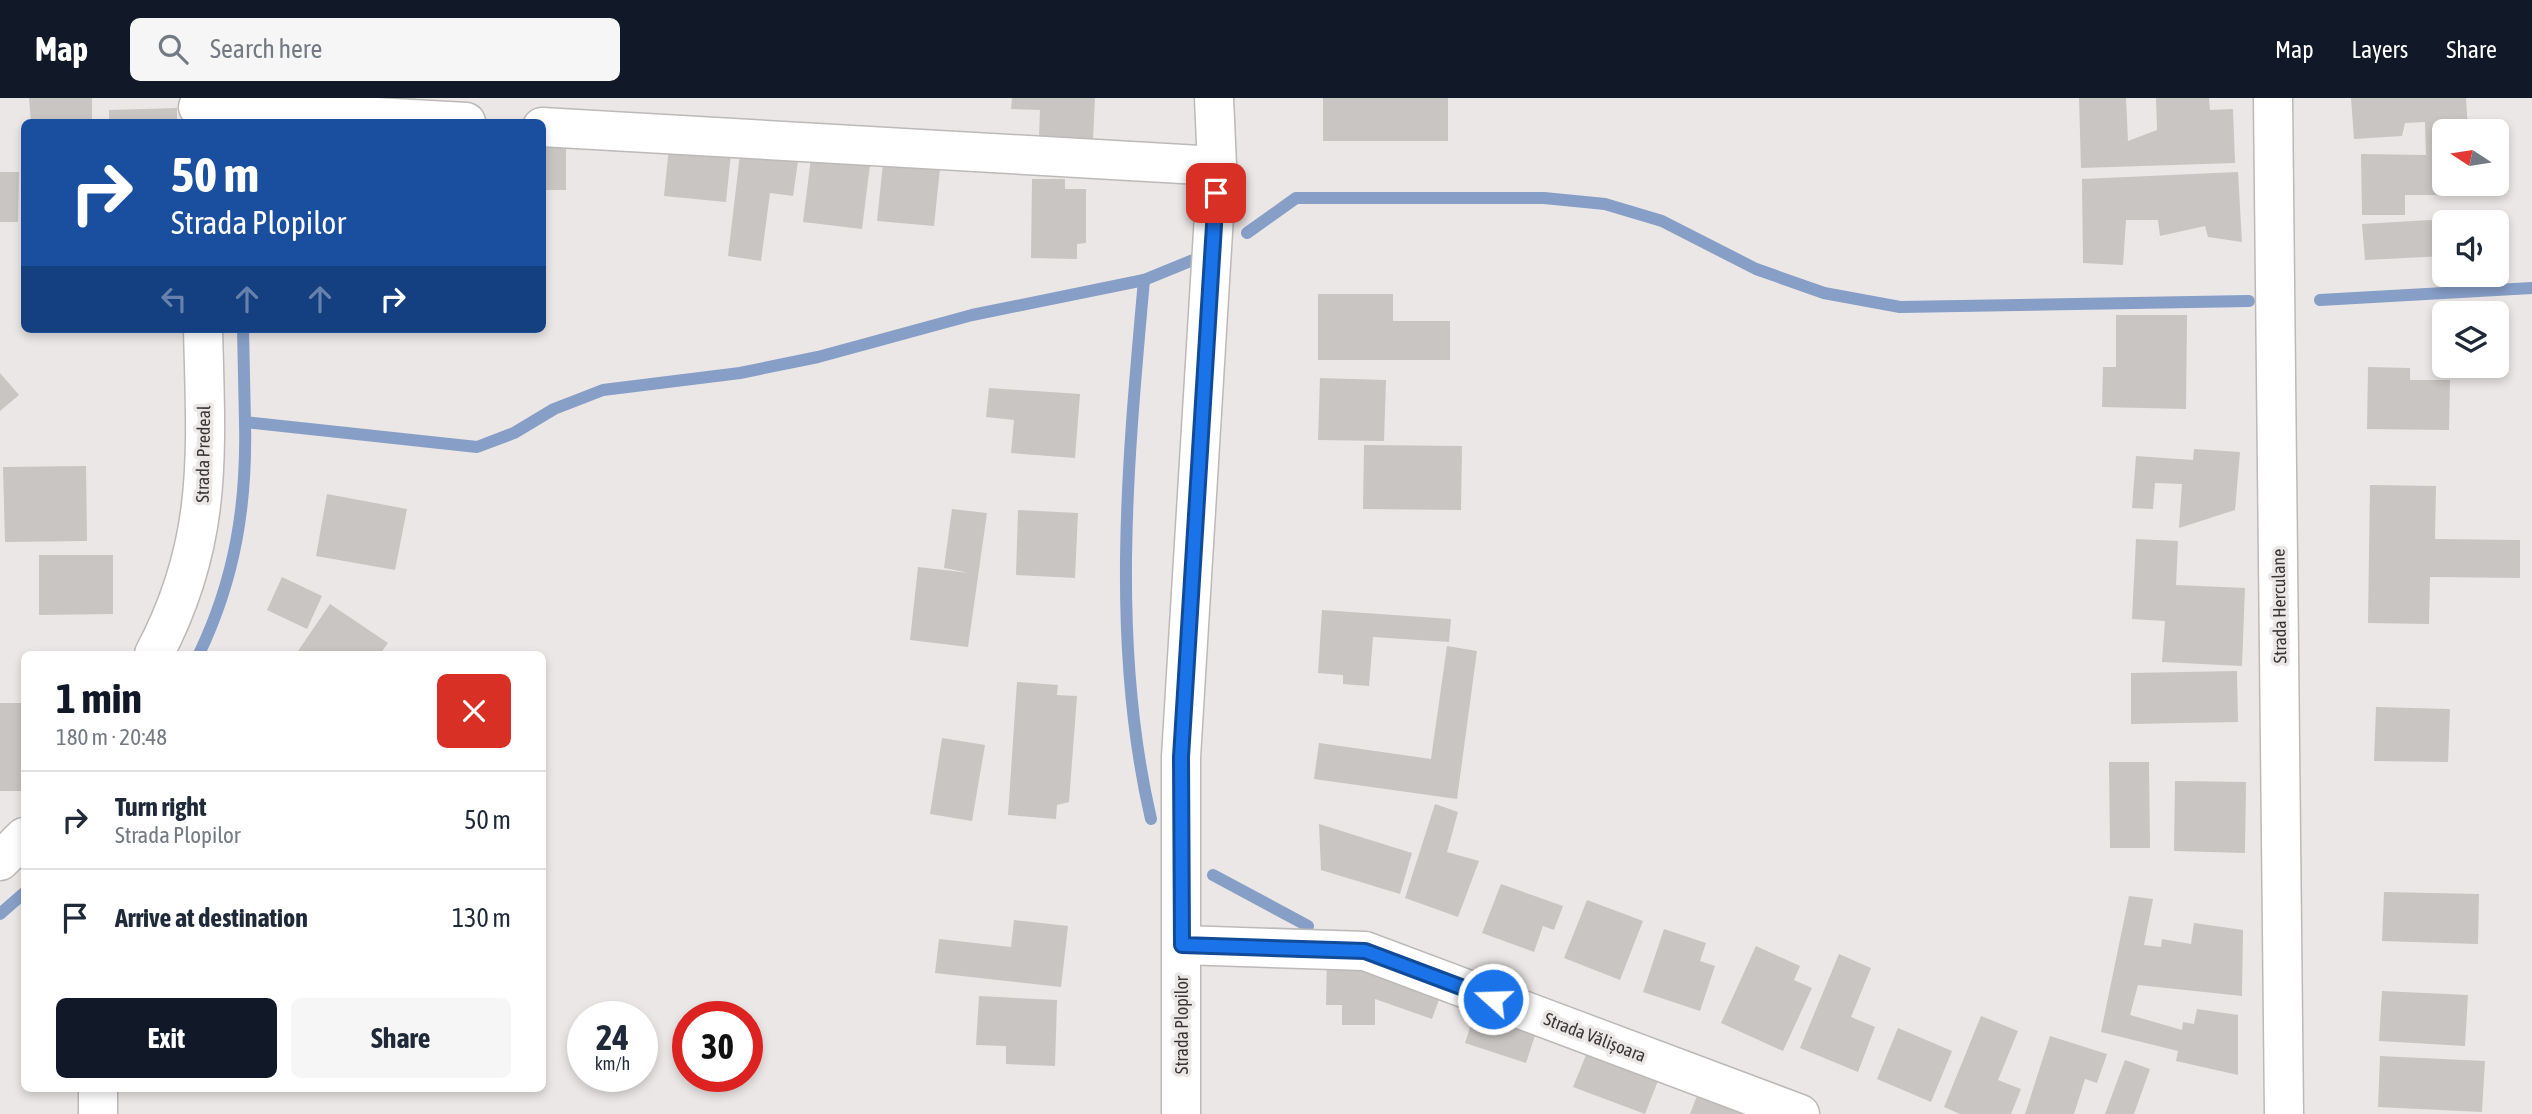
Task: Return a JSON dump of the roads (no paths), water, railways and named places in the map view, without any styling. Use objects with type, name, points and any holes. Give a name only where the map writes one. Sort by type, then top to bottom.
[{"type":"street","name":"Strada Plopilor","points":[[1181,1114],[1181,757],[1217,166],[1214,98]]},
{"type":"street","name":"Strada Herculane","points":[[2273,98],[2284,1114]]},
{"type":"street","points":[[202,109],[411,119]]},
{"type":"street","points":[[546,127],[1217,166]]},
{"type":"street","name":"Strada Predeal","points":[[155,651],[187,580],[201,519],[206,459],[203,333]]},
{"type":"street","name":"Strada Vălișoara","points":[[1182,945],[1365,951],[1800,1114]]},
{"type":"street","points":[[98,1092],[98,1114]]},
{"type":"waterway","points":[[1247,233],[1296,198],[1544,198],[1605,204],[1662,221],[1756,269],[1824,293],[1900,307],[2249,301]]},
{"type":"waterway","points":[[200,651],[222,598],[236,541],[244,483],[245,422],[477,447],[514,433],[554,409],[603,390],[740,373],[818,357],[972,315],[1144,280],[1193,260]]},
{"type":"waterway","points":[[1144,280],[1128,483],[1126,551],[1130,686],[1138,753],[1151,819]]},
{"type":"waterway","points":[[2320,300],[2532,288]]},
{"type":"waterway","points":[[243,333],[245,422]]},
{"type":"waterway","points":[[1213,875],[1308,926]]},
{"type":"waterway","points":[[0,914],[21,896]]}]
